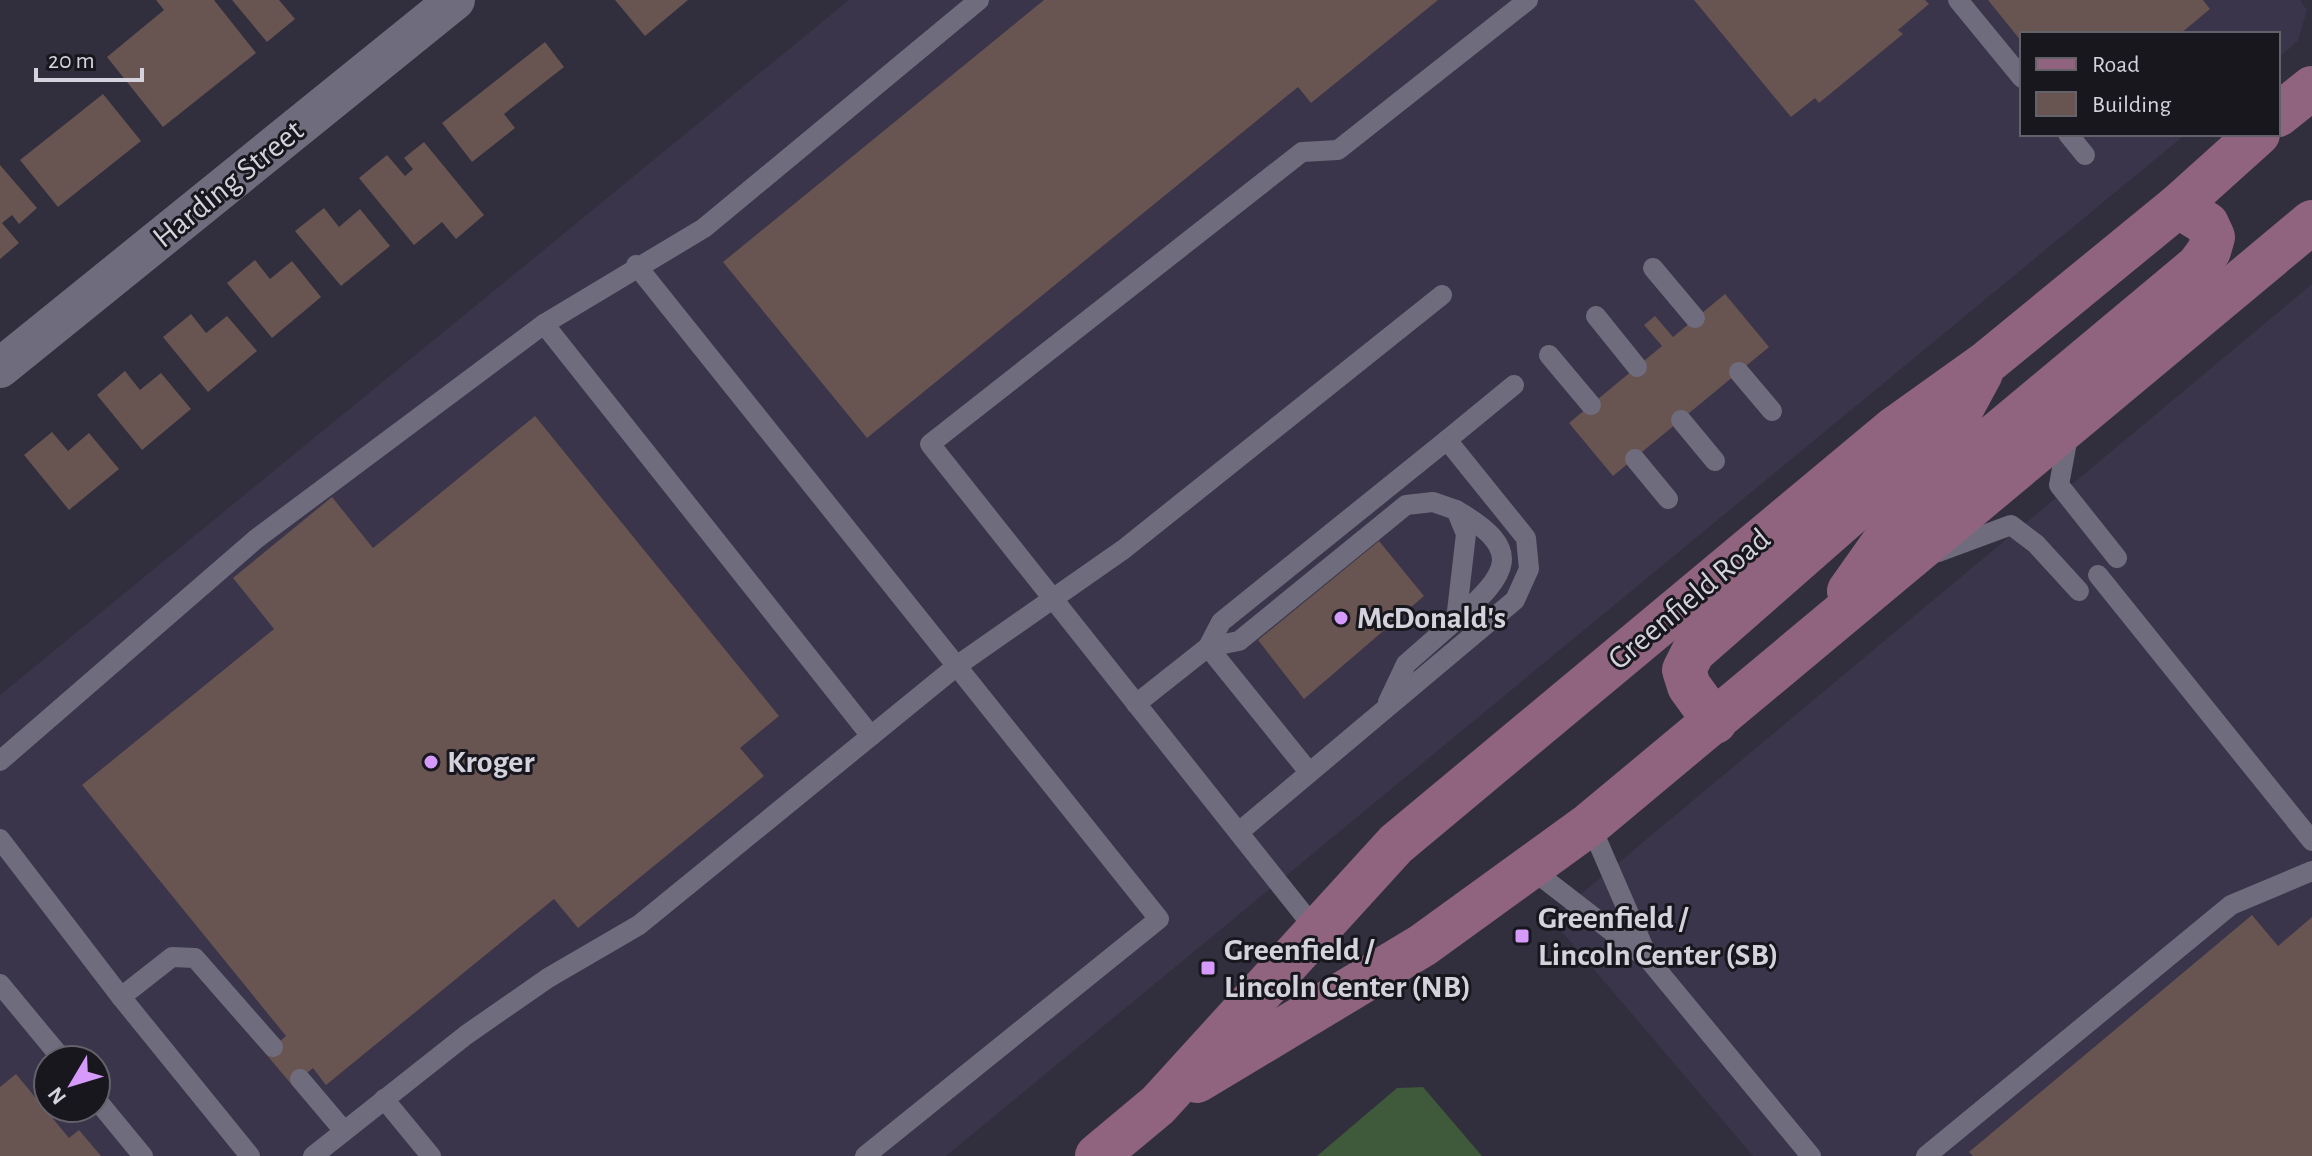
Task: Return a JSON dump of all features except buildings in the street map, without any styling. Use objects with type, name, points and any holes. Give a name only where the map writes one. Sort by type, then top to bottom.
[{"type":"main road","points":[[2280,113],[2312,88]]},
{"type":"main road","name":"Greenfield Road","points":[[1097,1156],[1158,1105],[1396,844],[1894,429],[1985,364],[2178,206],[2256,136]]},
{"type":"main road","points":[[1817,636],[1907,509],[2198,266],[2209,251],[2213,237],[2207,224],[2178,206]]},
{"type":"main road","name":"Greenfield Road","points":[[1158,1105],[1423,945],[1590,824],[1907,563],[2312,222]]},
{"type":"main road","points":[[1715,722],[1689,686],[1684,670],[1693,652],[1954,423],[1985,364]]},
{"type":"street","name":"Harding Street","points":[[0,368],[455,0]]},
{"type":"lane","points":[[0,761],[256,539],[544,324],[636,265],[704,228],[979,0]]},
{"type":"lane","points":[[1316,930],[930,444],[1302,152],[1338,150],[1528,0]]},
{"type":"lane","points":[[1958,0],[2020,76]]},
{"type":"lane","points":[[2070,136],[2085,155]]},
{"type":"lane","points":[[636,265],[1159,919],[865,1156]]},
{"type":"lane","points":[[1653,268],[1695,318]]},
{"type":"lane","points":[[313,1156],[384,1099],[548,978],[639,925],[958,665],[1124,549],[1442,295]]},
{"type":"lane","points":[[1596,316],[1637,367]]},
{"type":"lane","points":[[544,324],[871,736]]},
{"type":"lane","points":[[1549,355],[1591,405]]},
{"type":"lane","points":[[1739,372],[1772,411]]},
{"type":"lane","points":[[1136,704],[1208,647],[1221,622],[1514,385]]},
{"type":"lane","points":[[1681,420],[1715,461]]},
{"type":"lane","points":[[2071,422],[2059,485],[2117,558]]},
{"type":"lane","points":[[1239,832],[1515,600],[1529,569],[1526,538],[1447,440]]},
{"type":"lane","points":[[1635,459],[1668,499]]},
{"type":"lane","points":[[1208,647],[1239,641],[1406,505],[1433,502],[1456,510],[1484,526],[1498,544],[1502,562],[1499,579],[1406,664],[1384,709]]},
{"type":"lane","points":[[1456,510],[1466,534],[1456,620]]},
{"type":"lane","points":[[1907,563],[2011,525],[2036,544],[2079,591]]},
{"type":"lane","points":[[2098,575],[2312,841]]},
{"type":"lane","points":[[1208,647],[1309,772]]},
{"type":"lane","points":[[1590,824],[1649,960]]},
{"type":"lane","points":[[0,839],[121,997],[250,1156]]},
{"type":"lane","points":[[1530,868],[1649,960],[1811,1156]]},
{"type":"lane","points":[[1926,1156],[2231,905],[2312,871]]},
{"type":"lane","points":[[121,997],[172,957],[195,958],[273,1047]]},
{"type":"lane","points":[[0,984],[50,1044]]},
{"type":"lane","points":[[300,1079],[344,1131]]},
{"type":"lane","points":[[384,1099],[431,1156]]},
{"type":"lane","points":[[112,1118],[143,1156]]},
{"type":"shaded area","points":[[849,0],[2300,0],[2307,10],[2298,41],[2280,56],[2280,32],[2020,32],[2020,136],[2184,136],[946,1156],[0,1156],[0,695]]},
{"type":"shaded area","points":[[2312,284],[2312,1156],[1753,1156],[1551,919]]},
{"type":"green space","points":[[1423,1087],[1482,1156],[1317,1156],[1397,1088]]},
{"type":"place","name":"McDonald's","points":[[1341,618]]},
{"type":"place","name":"Kroger","points":[[431,762]]},
{"type":"place","name":"Greenfield / Lincoln Center (SB)","points":[[1522,936]]},
{"type":"place","name":"Greenfield / Lincoln Center (NB)","points":[[1208,968]]}]
